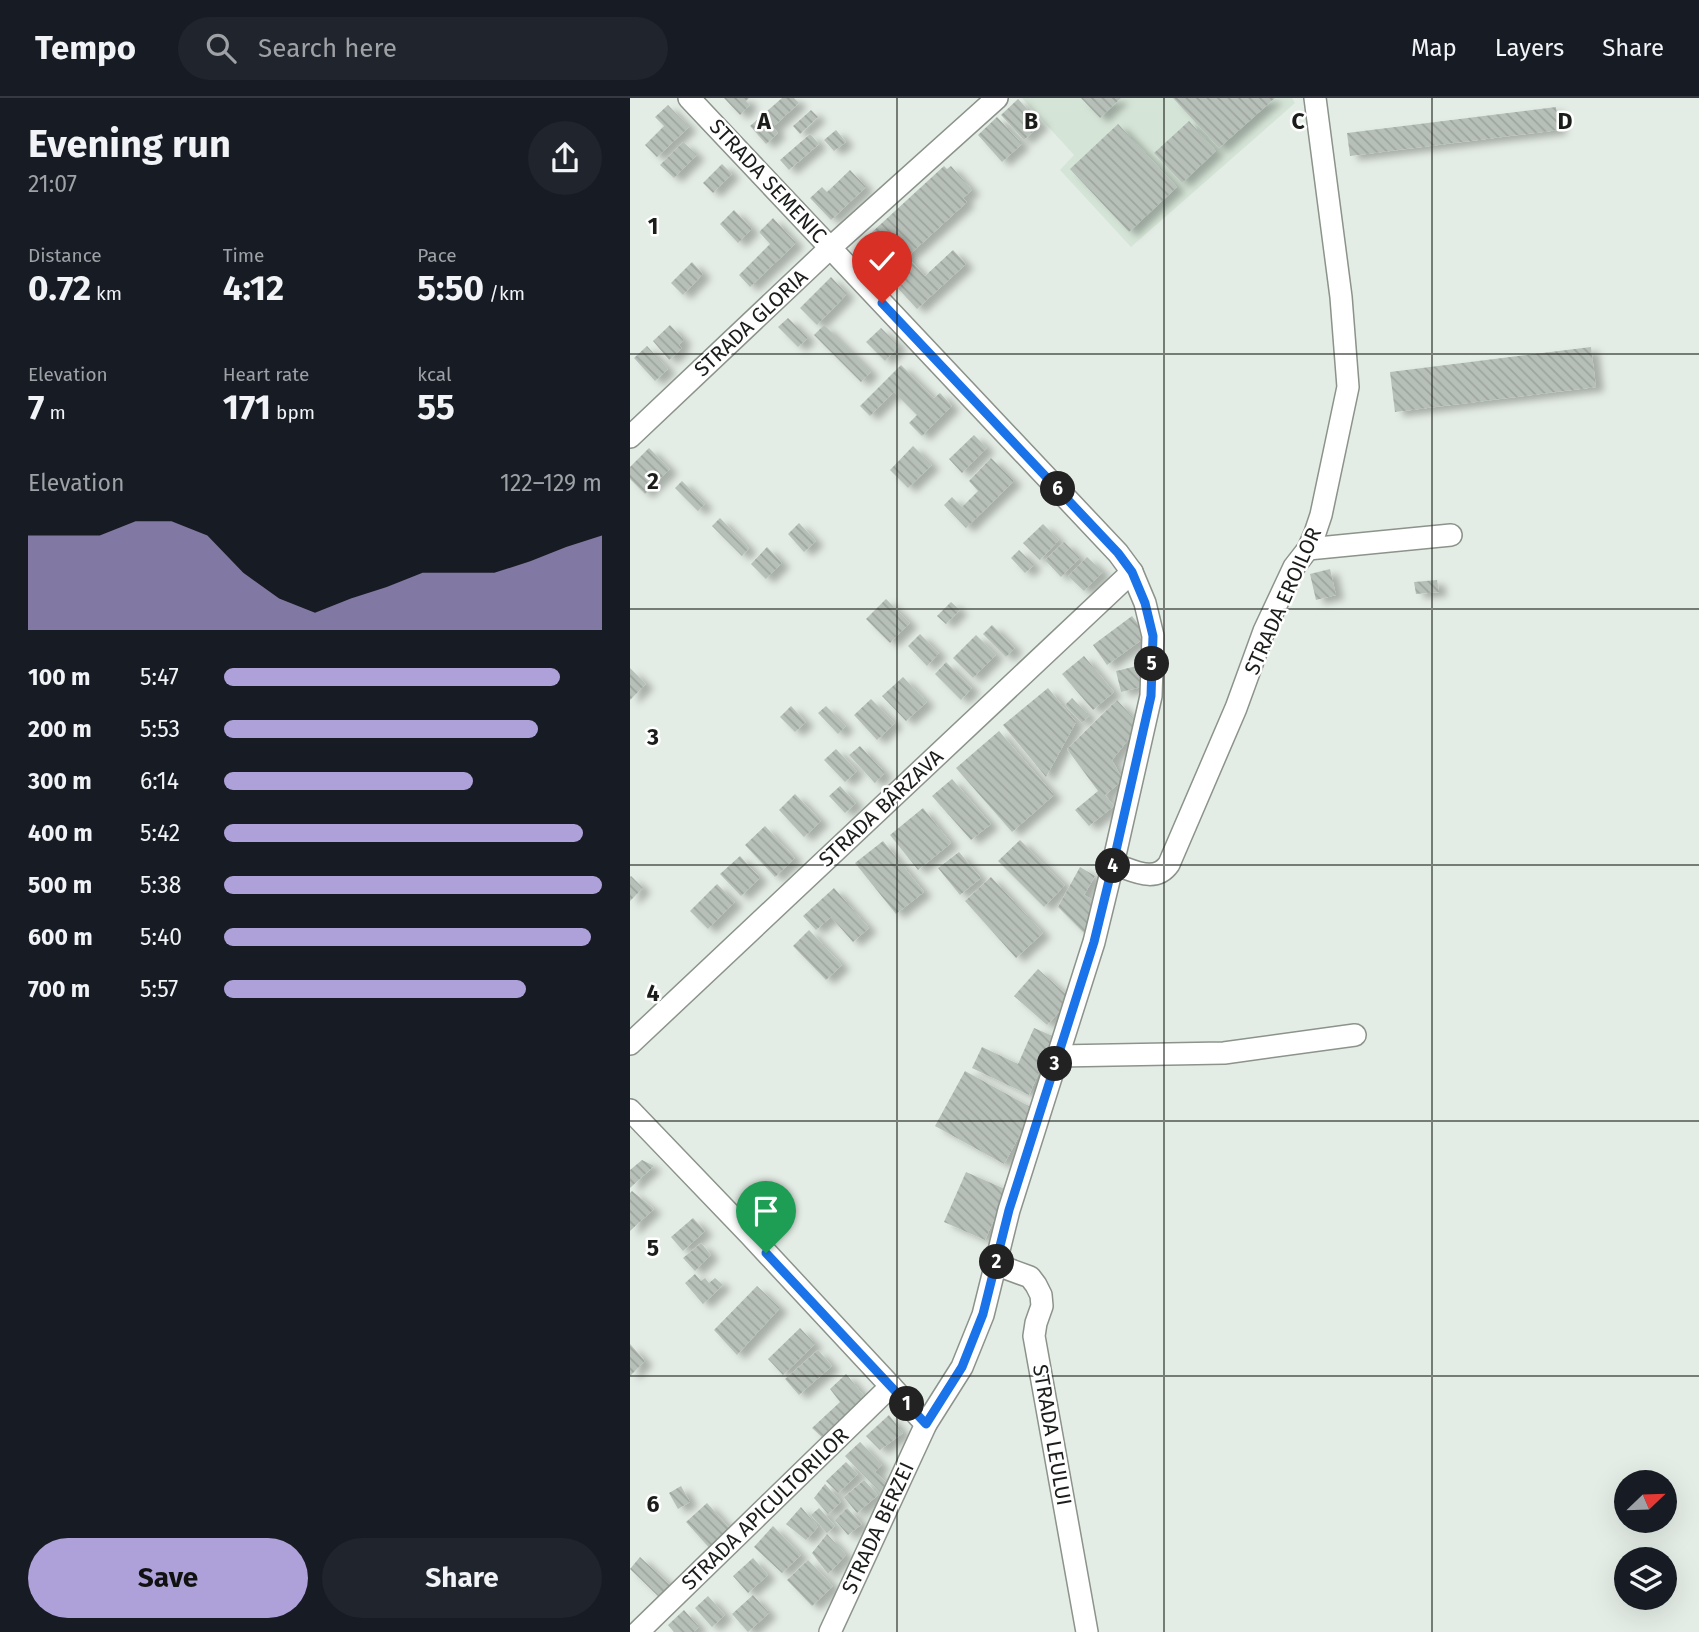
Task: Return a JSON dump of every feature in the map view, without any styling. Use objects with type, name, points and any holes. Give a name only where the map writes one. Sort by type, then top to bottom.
[{"type":"street","name":"STRADA SEMENIC","points":[[689,98],[1118,553],[1132,572]]},
{"type":"street","name":"STRADA GLORIA","points":[[630,436],[830,248],[997,98]]},
{"type":"street","name":"STRADA EROILOR","points":[[1113,864],[1150,876],[1164,872],[1169,864],[1236,708],[1264,631],[1294,567],[1308,549],[1321,515],[1348,387],[1341,297],[1315,98]]},
{"type":"street","points":[[1308,549],[1451,535]]},
{"type":"street","points":[[630,1110],[926,1424],[962,1367],[983,1314],[1009,1210],[1094,942],[1113,864],[1151,696],[1153,636],[1145,603],[1132,572]]},
{"type":"street","name":"STRADA BÂRZAVA","points":[[630,1044],[1132,572]]},
{"type":"street","points":[[1058,1056],[1224,1052],[1355,1035]]},
{"type":"street","name":"STRADA LEULUI","points":[[997,1265],[1030,1277],[1041,1295],[1042,1306],[1034,1336],[1087,1632]]},
{"type":"street","name":"STRADA APICULTORILOR","points":[[638,1632],[891,1386]]},
{"type":"street","name":"STRADA BERZEI","points":[[830,1632],[926,1424]]},
{"type":"shaded area","points":[[1022,98],[1292,98],[1295,103],[1131,247],[1060,170],[1074,155]]},
{"type":"building","points":[[724,98],[749,98],[746,101],[750,105],[740,115]]},
{"type":"building","points":[[782,98],[794,98],[799,103],[773,127],[778,133],[766,144],[750,126]]},
{"type":"building","points":[[1081,98],[1121,98],[1100,118]]},
{"type":"building","points":[[1173,98],[1275,98],[1219,148]]},
{"type":"building","points":[[1018,99],[1041,124],[1024,140],[1001,115]]},
{"type":"building","points":[[668,105],[689,127],[657,157],[645,145],[664,126],[655,117]]},
{"type":"building","points":[[1556,107],[1559,130],[1350,156],[1347,133]]},
{"type":"building","points":[[811,110],[818,117],[800,134],[793,126]]},
{"type":"building","points":[[997,117],[1022,144],[1002,162],[978,135]]},
{"type":"building","points":[[1189,121],[1216,151],[1182,183],[1154,153]]},
{"type":"building","points":[[1118,124],[1177,187],[1129,232],[1070,169]]},
{"type":"building","points":[[836,130],[846,142],[834,151],[824,140]]},
{"type":"building","points":[[810,134],[819,144],[789,170],[780,160]]},
{"type":"building","points":[[683,142],[697,155],[674,178],[660,165]]},
{"type":"building","points":[[722,164],[732,174],[713,193],[703,183]]},
{"type":"building","points":[[944,166],[947,169],[951,166],[972,190],[963,198],[967,202],[907,257],[925,276],[953,250],[966,264],[917,309],[858,245]]},
{"type":"building","points":[[850,170],[866,187],[831,220],[810,198],[822,187],[827,192]]},
{"type":"building","points":[[734,210],[752,229],[738,243],[720,224]]},
{"type":"building","points":[[773,218],[796,243],[750,287],[739,275],[770,244],[759,232]]},
{"type":"building","points":[[692,262],[703,274],[683,295],[671,283]]},
{"type":"building","points":[[831,277],[847,294],[817,325],[800,308]]},
{"type":"building","points":[[788,318],[808,338],[798,347],[778,327]]},
{"type":"building","points":[[670,325],[684,340],[679,345],[682,348],[669,360],[653,341]]},
{"type":"building","points":[[824,325],[871,372],[861,382],[814,335]]},
{"type":"building","points":[[881,328],[899,346],[885,361],[866,342]]},
{"type":"building","points":[[647,346],[668,369],[655,381],[634,358]]},
{"type":"building","points":[[1591,347],[1596,387],[1395,412],[1390,372]]},
{"type":"building","points":[[901,365],[934,398],[940,393],[952,406],[922,436],[909,423],[917,415],[894,392],[870,416],[860,406]]},
{"type":"building","points":[[974,435],[987,448],[962,473],[949,459]]},
{"type":"building","points":[[913,446],[932,465],[908,488],[890,470]]},
{"type":"building","points":[[649,448],[670,469],[645,494],[630,479],[630,467]]},
{"type":"building","points":[[991,458],[1014,481],[966,528],[944,505],[952,497],[962,507],[978,491],[969,481]]},
{"type":"building","points":[[682,481],[705,504],[698,511],[675,488]]},
{"type":"building","points":[[720,518],[749,548],[742,556],[712,526]]},
{"type":"building","points":[[799,523],[816,541],[804,552],[788,534]]},
{"type":"building","points":[[1043,524],[1059,540],[1040,560],[1023,543]]},
{"type":"building","points":[[1064,542],[1080,558],[1061,577],[1045,560]]},
{"type":"building","points":[[767,547],[782,563],[766,579],[751,564]]},
{"type":"building","points":[[1019,550],[1034,565],[1025,573],[1011,558]]},
{"type":"building","points":[[1087,557],[1103,572],[1084,591],[1068,576]]},
{"type":"building","points":[[1330,569],[1336,595],[1316,600],[1310,574]]},
{"type":"building","points":[[1437,580],[1439,592],[1416,594],[1414,582]]},
{"type":"building","points":[[886,599],[910,623],[890,643],[866,619]]},
{"type":"building","points":[[951,602],[960,610],[946,624],[937,616]]},
{"type":"building","points":[[1132,616],[1147,636],[1107,665],[1093,645]]},
{"type":"building","points":[[992,625],[1015,648],[1006,657],[983,634]]},
{"type":"building","points":[[920,634],[939,653],[927,666],[908,646]]},
{"type":"building","points":[[976,635],[996,655],[973,678],[953,658]]},
{"type":"building","points":[[1084,656],[1114,692],[1093,710],[1062,674]]},
{"type":"building","points":[[946,662],[972,688],[961,700],[935,674]]},
{"type":"building","points":[[1141,665],[1146,686],[1121,692],[1116,671]]},
{"type":"building","points":[[630,668],[646,684],[630,700]]},
{"type":"building","points":[[903,677],[927,702],[906,721],[882,696]]},
{"type":"building","points":[[1048,688],[1076,722],[1046,777],[1003,725]]},
{"type":"building","points":[[1072,698],[1089,716],[1082,723],[1065,705]]},
{"type":"building","points":[[871,699],[895,723],[877,740],[854,715]]},
{"type":"building","points":[[1117,700],[1140,725],[1112,760],[1123,780],[1105,795],[1114,806],[1089,826],[1075,810],[1098,791],[1067,749]]},
{"type":"building","points":[[791,706],[806,722],[795,732],[780,717]]},
{"type":"building","points":[[826,706],[846,726],[838,734],[818,713]]},
{"type":"building","points":[[999,731],[1054,795],[1012,832],[956,768]]},
{"type":"building","points":[[860,746],[885,773],[875,783],[849,755]]},
{"type":"building","points":[[836,749],[857,771],[845,782],[824,760]]},
{"type":"building","points":[[952,779],[991,824],[971,840],[932,796]]},
{"type":"building","points":[[840,786],[856,803],[845,813],[829,796]]},
{"type":"building","points":[[795,794],[821,821],[804,837],[779,810]]},
{"type":"building","points":[[923,808],[951,843],[918,870],[890,835]]},
{"type":"building","points":[[765,826],[795,858],[775,877],[745,845]]},
{"type":"building","points":[[1020,840],[1065,885],[1044,907],[998,861]]},
{"type":"building","points":[[883,841],[924,892],[896,914],[855,863]]},
{"type":"building","points":[[959,852],[981,878],[960,895],[938,868]]},
{"type":"building","points":[[740,856],[760,878],[741,896],[720,874]]},
{"type":"building","points":[[1080,867],[1095,876],[1084,895],[1100,904],[1084,933],[1058,907]]},
{"type":"building","points":[[630,877],[643,888],[630,901]]},
{"type":"building","points":[[991,877],[1043,933],[1016,958],[965,901]]},
{"type":"building","points":[[717,884],[735,902],[708,929],[690,911]]},
{"type":"building","points":[[834,888],[869,928],[853,942],[831,917],[816,930],[803,916]]},
{"type":"building","points":[[809,930],[842,965],[826,980],[793,946]]},
{"type":"building","points":[[1038,969],[1071,999],[1047,1025],[1014,996]]},
{"type":"building","points":[[1034,1028],[1055,1037],[1029,1095],[972,1068],[982,1047],[1018,1064]]},
{"type":"building","points":[[965,1071],[1034,1109],[1004,1164],[935,1126]]},
{"type":"building","points":[[642,1160],[654,1166],[630,1188],[630,1170]]},
{"type":"building","points":[[966,1172],[1007,1190],[985,1240],[944,1222]]},
{"type":"building","points":[[632,1191],[654,1209],[630,1231],[630,1193]]},
{"type":"building","points":[[693,1218],[705,1231],[683,1251],[671,1237]]},
{"type":"building","points":[[701,1243],[711,1255],[695,1271],[683,1258]]},
{"type":"building","points":[[695,1274],[701,1281],[705,1278],[709,1283],[715,1278],[723,1285],[703,1304],[685,1283]]},
{"type":"building","points":[[757,1286],[780,1308],[737,1355],[714,1330]]},
{"type":"building","points":[[800,1328],[815,1344],[783,1375],[768,1359]]},
{"type":"building","points":[[630,1344],[645,1361],[630,1376]]},
{"type":"building","points":[[818,1350],[832,1366],[799,1395],[785,1379]]},
{"type":"building","points":[[846,1374],[869,1402],[826,1441],[812,1428],[840,1402],[830,1389]]},
{"type":"building","points":[[889,1415],[903,1433],[880,1450],[866,1436]]},
{"type":"building","points":[[860,1442],[882,1465],[875,1472],[888,1484],[880,1492],[845,1456]]},
{"type":"building","points":[[846,1462],[858,1474],[838,1493],[826,1481]]},
{"type":"building","points":[[864,1480],[878,1495],[857,1513],[844,1497]]},
{"type":"building","points":[[825,1484],[841,1502],[828,1514],[814,1498]]},
{"type":"building","points":[[681,1486],[690,1502],[678,1509],[669,1493]]},
{"type":"building","points":[[707,1503],[734,1533],[713,1552],[686,1522]]},
{"type":"building","points":[[801,1507],[818,1527],[806,1540],[786,1524]]},
{"type":"building","points":[[819,1508],[835,1526],[827,1533],[811,1515]]},
{"type":"building","points":[[847,1508],[862,1524],[848,1535],[835,1520]]},
{"type":"building","points":[[773,1526],[801,1555],[782,1573],[754,1547]]},
{"type":"building","points":[[827,1534],[846,1555],[828,1574],[812,1553]]},
{"type":"building","points":[[640,1557],[671,1586],[660,1598],[630,1569]]},
{"type":"building","points":[[753,1558],[768,1575],[748,1593],[733,1576]]},
{"type":"building","points":[[808,1560],[833,1586],[812,1606],[787,1580]]},
{"type":"building","points":[[753,1595],[769,1613],[748,1632],[732,1614]]},
{"type":"building","points":[[708,1596],[725,1615],[712,1627],[695,1608]]},
{"type":"building","points":[[684,1610],[699,1627],[694,1632],[674,1632],[668,1625]]},
{"type":"route","points":[[766,1253],[926,1424],[962,1367],[983,1314],[1009,1210],[1094,942],[1151,696],[1153,636],[1145,603],[1132,572],[1118,553],[882,303]]}]
